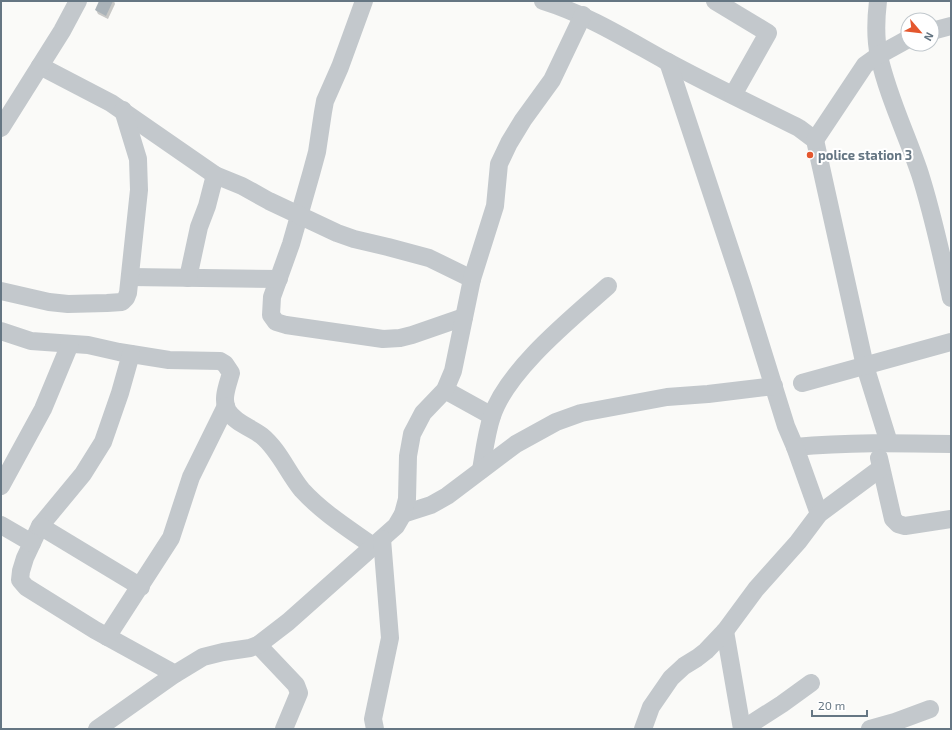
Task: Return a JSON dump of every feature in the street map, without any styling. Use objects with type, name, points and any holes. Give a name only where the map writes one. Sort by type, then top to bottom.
[{"type":"street","points":[[1,128],[62,31],[78,1]]},
{"type":"street","points":[[364,1],[340,66],[325,101],[317,152],[300,215],[272,297],[271,315],[276,322],[286,325],[383,339],[400,338],[412,335],[464,317]]},
{"type":"street","points":[[544,1],[574,8],[668,62],[799,128],[815,140],[882,444],[881,468],[893,519],[898,524],[906,526],[951,519]]},
{"type":"street","points":[[715,1],[768,33],[733,95]]},
{"type":"street","points":[[878,1],[876,28],[879,55],[890,94],[920,174],[932,216],[951,298]]},
{"type":"street","points":[[97,729],[175,674],[204,657],[258,646],[288,622],[396,526],[403,514],[407,499],[408,456],[412,434],[423,413],[445,390],[453,371],[472,279],[495,206],[499,164],[509,143],[523,120],[552,80],[574,8]]},
{"type":"street","points":[[940,29],[951,26]]},
{"type":"street","points":[[815,140],[865,64],[900,43]]},
{"type":"street","points":[[668,62],[786,426],[819,514]]},
{"type":"street","points":[[40,66],[111,102],[215,176],[242,186],[317,224],[354,239],[429,258],[472,279]]},
{"type":"street","points":[[2,294],[68,304],[122,302],[126,298],[130,277],[139,190],[138,159],[123,110]]},
{"type":"street","points":[[188,278],[199,227],[207,206],[215,176]]},
{"type":"street","points":[[130,277],[279,279]]},
{"type":"street","points":[[481,470],[492,416],[510,382],[532,356],[608,286]]},
{"type":"street","points":[[1,331],[31,341],[88,345],[169,360],[220,361],[225,364],[231,373],[226,396],[226,406],[228,412],[233,417],[263,436],[279,456],[302,490],[321,508],[378,543]]},
{"type":"street","points":[[802,383],[951,342]]},
{"type":"street","points":[[1,486],[44,409],[70,344]]},
{"type":"street","points":[[131,354],[120,393],[103,442],[83,474],[40,526],[21,571],[20,580],[26,587],[108,637],[175,674]]},
{"type":"street","points":[[403,514],[431,505],[447,496],[516,444],[556,422],[581,413],[667,397],[708,394],[774,386]]},
{"type":"street","points":[[445,390],[492,416]]},
{"type":"street","points":[[108,637],[171,538],[191,477],[226,406]]},
{"type":"street","points":[[795,447],[816,445],[951,444]]},
{"type":"street","points":[[643,729],[651,707],[671,678],[684,666],[706,651],[725,630],[756,589],[798,542],[819,514],[881,468]]},
{"type":"street","points":[[1,525],[32,543]]},
{"type":"street","points":[[40,526],[141,587]]},
{"type":"street","points":[[375,729],[372,719],[390,638],[378,543]]},
{"type":"street","points":[[725,630],[751,727],[811,684]]},
{"type":"street","points":[[258,646],[296,685],[299,693],[284,729]]},
{"type":"street","points":[[870,729],[930,709]]},
{"type":"building","points":[[99,1],[113,1],[106,16],[95,10]]},
{"type":"place","name":"police station 3","points":[[810,155]]}]
